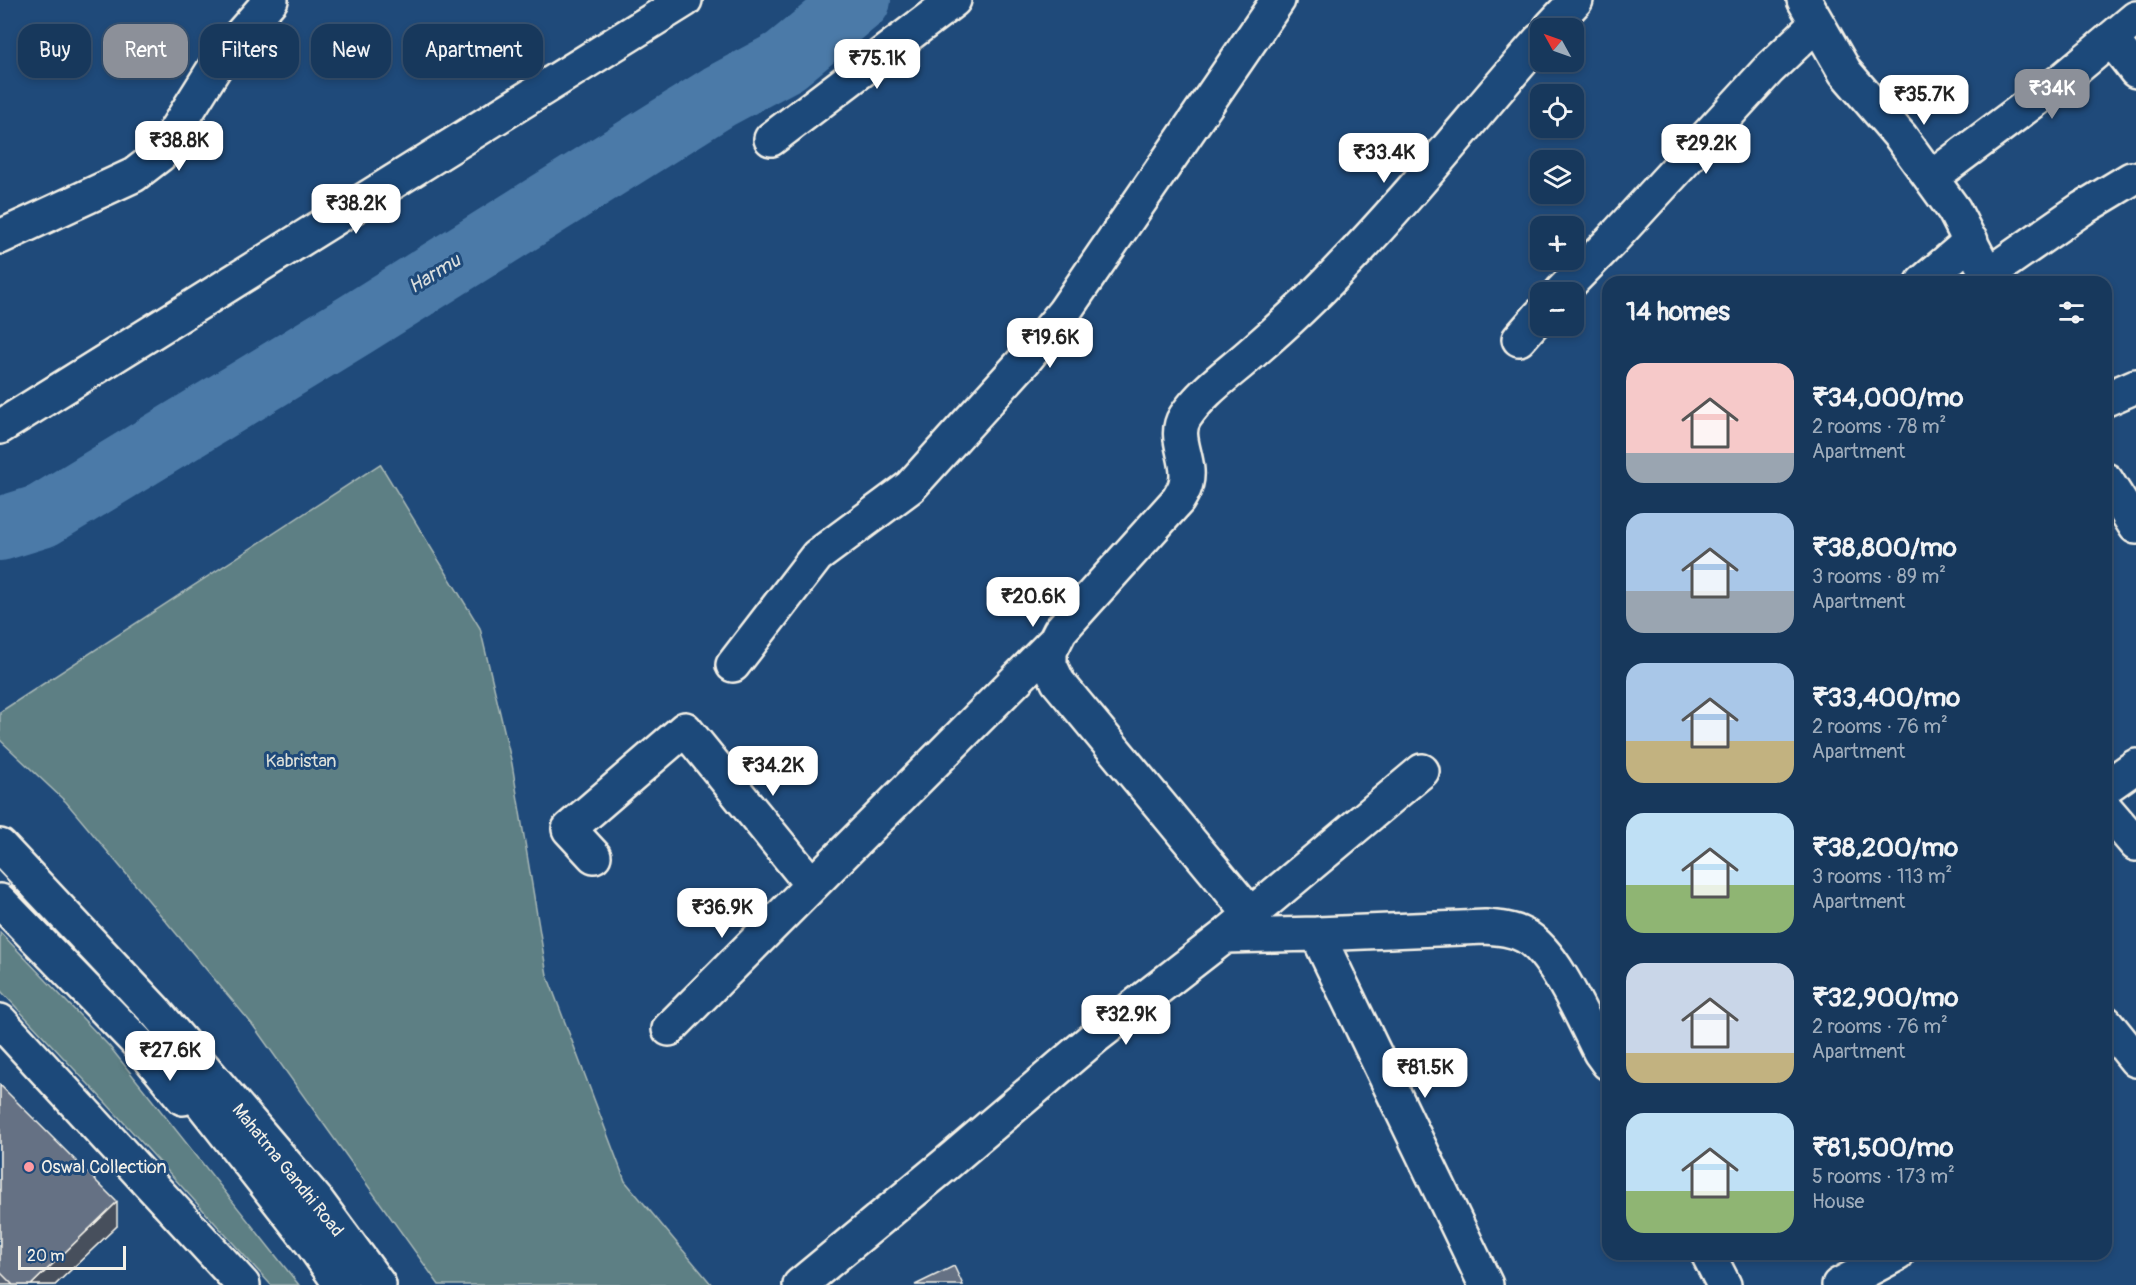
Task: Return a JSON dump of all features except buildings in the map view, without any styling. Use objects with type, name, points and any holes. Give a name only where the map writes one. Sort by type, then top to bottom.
[{"type":"street","points":[[0,237],[134,175],[160,155],[222,56],[271,0]]},
{"type":"street","points":[[0,427],[685,0]]},
{"type":"street","points":[[771,139],[954,0]]},
{"type":"street","points":[[733,665],[817,556],[910,487],[1023,362],[1064,312],[1278,0]]},
{"type":"street","points":[[1559,18],[1576,0]]},
{"type":"street","points":[[1571,282],[1632,219],[1769,69],[1810,12],[1845,72],[1932,177],[1954,210],[1988,276]]},
{"type":"street","points":[[1932,177],[1998,129],[2112,40],[2136,18]]},
{"type":"street","points":[[2112,40],[2136,71]]},
{"type":"street","points":[[1251,915],[1058,682],[1050,665],[1050,651],[1060,631],[1178,500],[1186,483],[1187,467],[1180,439],[1181,431],[1183,420],[1191,409],[1213,386],[1293,316],[1340,270],[1396,210],[1530,52]]},
{"type":"street","points":[[1992,276],[2083,208],[2131,179]]},
{"type":"street","points":[[1930,276],[1971,241]]},
{"type":"street","points":[[1519,339],[1530,326]]},
{"type":"street","points":[[2112,396],[2136,386]]},
{"type":"street","points":[[2112,489],[2136,527]]},
{"type":"street","points":[[669,1029],[1055,641]]},
{"type":"street","points":[[594,856],[569,829],[685,729],[812,885]]},
{"type":"street","points":[[2112,783],[2136,766]]},
{"type":"street","points":[[800,1285],[1095,1037],[1251,915],[1422,771]]},
{"type":"street","points":[[2112,816],[2136,844]]},
{"type":"street","name":"Mahatma Gandhi Road","points":[[0,846],[162,1020],[317,1201],[379,1285]]},
{"type":"street","points":[[0,860],[162,1031],[272,1165],[364,1285]]},
{"type":"street","points":[[0,879],[116,1002],[188,1084],[311,1242],[341,1285]]},
{"type":"street","name":"Mahatma Gandhi Road","points":[[0,901],[136,1041],[276,1213],[326,1285]]},
{"type":"street","points":[[1225,936],[1485,927],[1507,929],[1526,936],[1541,948],[1556,970],[1602,1055]]},
{"type":"street","points":[[1317,934],[1486,1285]]},
{"type":"street","points":[[0,1021],[243,1285]]},
{"type":"street","points":[[2112,1030],[2136,1060]]},
{"type":"street","points":[[1711,1260],[1724,1285]]},
{"type":"street","points":[[1839,1285],[1886,1260]]},
{"type":"green space","name":"Kabristan","points":[[380,464],[480,628],[512,764],[547,975],[625,1181],[712,1285],[439,1285],[252,1024],[66,802],[0,740],[0,712]]},
{"type":"green space","points":[[0,932],[110,1047],[299,1285],[271,1285],[0,990]]},
{"type":"waterway","name":"Harmu","points":[[0,529],[42,516],[355,325],[720,96],[785,61],[859,0]]},
{"type":"place","name":"Oswal Collection","points":[[29,1167]]}]
